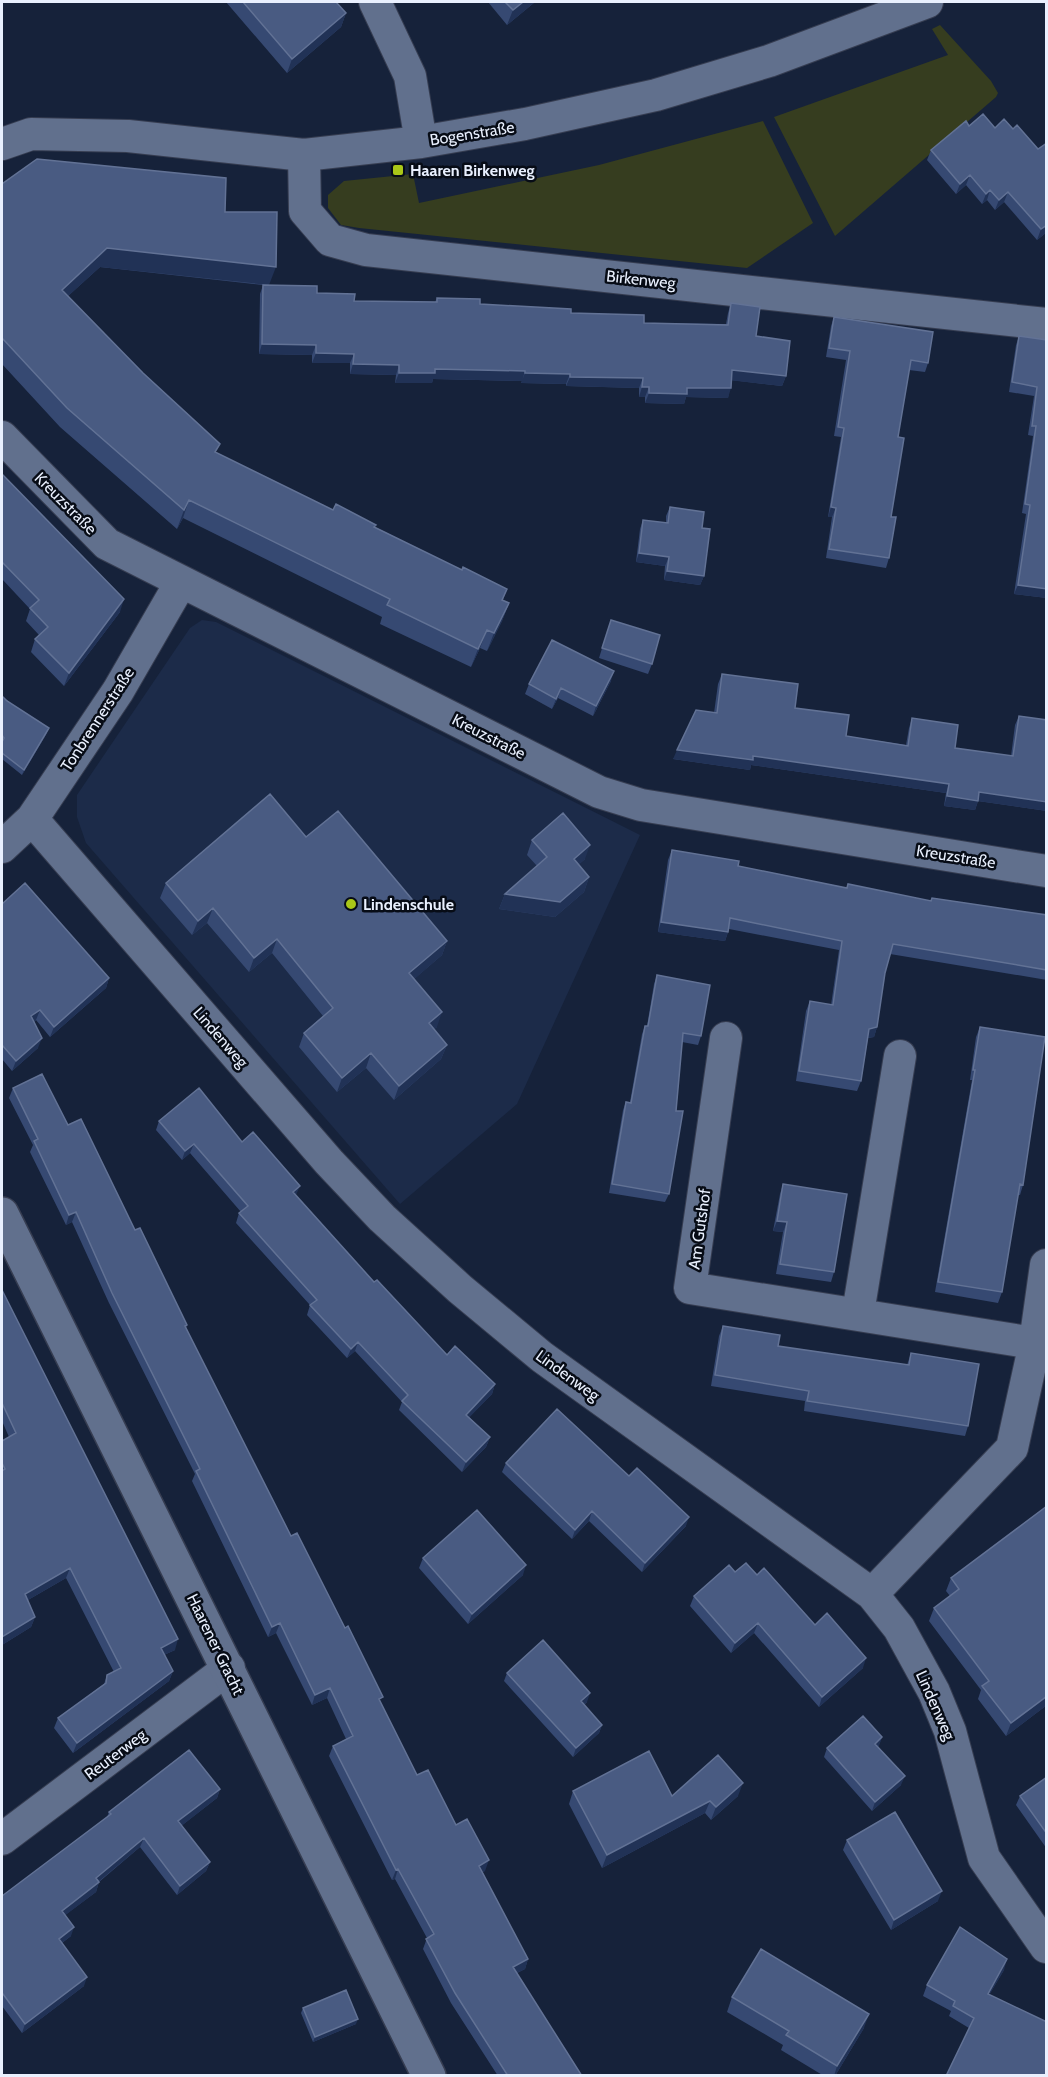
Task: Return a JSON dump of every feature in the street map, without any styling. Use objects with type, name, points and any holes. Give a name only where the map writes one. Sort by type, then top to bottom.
[{"type":"main road","name":"Haarener Gracht","points":[[2,1214],[229,1668],[429,2076]]},
{"type":"street","points":[[375,2],[410,76],[421,142]]},
{"type":"street","name":"Bogenstraße","points":[[2,144],[31,134],[128,136],[304,155],[421,142],[525,124],[656,96],[769,61],[927,2]]},
{"type":"street","name":"Birkenweg","points":[[304,155],[305,212],[330,240],[366,250],[1047,324]]},
{"type":"street","name":"Kreuzstraße","points":[[2,437],[107,544],[599,792],[641,805],[1047,871]]},
{"type":"street","name":"Tonbrennerstraße","points":[[2,847],[32,819],[118,691],[181,582]]},
{"type":"street","name":"Lindenweg","points":[[32,819],[329,1162],[391,1226],[460,1289],[542,1357],[872,1594],[899,1628],[946,1721],[984,1858],[1047,1947]]},
{"type":"street","name":"Am Gutshof","points":[[726,1038],[690,1288],[1041,1344]]},
{"type":"street","points":[[858,1313],[900,1056]]},
{"type":"street","points":[[872,1594],[1012,1448],[1041,1344],[1047,1265]]},
{"type":"street","name":"Reuterweg","points":[[2,1839],[229,1668]]},
{"type":"shaded area","name":"Lindenschule","points":[[202,620],[216,622],[640,835],[517,1104],[400,1204],[86,843],[77,817],[77,795],[190,628]]},
{"type":"green space","points":[[940,25],[991,81],[998,93],[835,236],[774,117],[948,55],[932,29]]},
{"type":"green space","points":[[763,121],[813,223],[747,268],[359,228],[341,225],[328,208],[328,195],[344,181],[413,174],[419,203],[599,165]]},
{"type":"building","points":[[243,2],[336,2],[346,13],[292,59]]},
{"type":"building","points":[[505,2],[523,2],[513,10]]},
{"type":"building","points":[[983,114],[995,128],[1004,119],[1013,129],[1017,125],[1038,149],[1047,143],[1047,225],[1041,229],[1008,192],[999,200],[990,190],[986,194],[970,175],[960,184],[931,150],[966,121],[969,126]]},
{"type":"building","points":[[37,159],[226,178],[225,212],[277,212],[276,267],[107,248],[62,290],[143,373],[220,444],[215,452],[333,510],[336,504],[376,525],[374,527],[507,589],[502,600],[509,603],[494,633],[487,630],[478,649],[387,605],[390,599],[189,500],[184,510],[67,408],[2,338],[2,184]]},
{"type":"building","points":[[263,285],[317,286],[317,293],[355,294],[354,301],[437,302],[437,298],[480,299],[480,304],[571,309],[571,313],[644,315],[644,323],[728,325],[731,303],[760,307],[756,336],[790,341],[786,376],[732,370],[731,388],[687,388],[687,394],[649,393],[649,387],[642,387],[643,378],[570,377],[570,374],[525,373],[525,371],[435,369],[435,373],[399,373],[399,365],[353,364],[354,354],[316,353],[316,345],[262,344]]},
{"type":"building","points":[[834,317],[933,332],[928,363],[911,360],[898,437],[904,438],[891,517],[896,517],[889,558],[829,549],[836,508],[831,507],[844,428],[838,427],[850,351],[829,348]]},
{"type":"building","points":[[1019,336],[1047,340],[1047,589],[1018,585],[1030,505],[1025,504],[1036,426],[1032,426],[1037,387],[1012,382]]},
{"type":"building","points":[[2,474],[124,599],[69,673],[35,639],[48,627],[30,608],[39,600],[2,562]]},
{"type":"building","points":[[670,507],[704,512],[702,528],[710,529],[704,576],[667,571],[669,557],[639,553],[643,520],[668,523]]},
{"type":"building","points":[[611,620],[660,635],[652,664],[602,648]]},
{"type":"building","points":[[552,640],[614,671],[596,706],[561,688],[556,699],[529,684]]},
{"type":"building","points":[[722,674],[798,684],[795,708],[849,715],[846,736],[908,746],[912,718],[958,725],[955,748],[1013,756],[1019,716],[1047,720],[1047,802],[979,792],[978,801],[947,796],[949,784],[753,756],[753,760],[677,750],[696,710],[717,713]]},
{"type":"building","points":[[2,696],[49,728],[24,770],[2,753],[4,738],[2,735]]},
{"type":"building","points":[[270,794],[306,837],[338,811],[447,941],[409,973],[442,1012],[429,1023],[447,1045],[399,1086],[371,1053],[342,1078],[304,1033],[333,1008],[277,939],[254,958],[213,908],[198,921],[166,883]]},
{"type":"building","points":[[563,813],[590,845],[574,859],[589,877],[560,902],[505,894],[547,857],[532,840]]},
{"type":"building","points":[[672,850],[739,861],[738,866],[847,888],[848,884],[931,901],[932,898],[1047,915],[1047,970],[893,944],[885,973],[877,1027],[869,1029],[861,1081],[799,1071],[810,1001],[833,1005],[842,941],[730,918],[728,932],[661,922]]},
{"type":"building","points":[[25,883],[109,978],[54,1027],[40,1010],[31,1016],[42,1038],[16,1061],[2,1045],[2,904]]},
{"type":"building","points":[[657,975],[710,985],[701,1036],[683,1033],[676,1111],[683,1111],[669,1194],[612,1184],[626,1102],[631,1103]]},
{"type":"building","points":[[980,1027],[1045,1037],[1023,1185],[1020,1184],[1002,1292],[938,1282],[975,1070],[973,1070]]},
{"type":"building","points":[[42,1074],[68,1125],[81,1119],[135,1230],[140,1228],[187,1325],[185,1326],[291,1536],[297,1533],[345,1628],[348,1626],[383,1697],[379,1699],[417,1775],[428,1770],[456,1825],[467,1819],[489,1860],[479,1866],[528,1959],[513,1967],[582,2076],[508,2076],[455,1993],[426,1939],[434,1934],[398,1869],[396,1870],[333,1746],[353,1736],[330,1688],[315,1695],[280,1623],[272,1627],[196,1471],[200,1469],[112,1293],[76,1212],[69,1215],[34,1141],[38,1139],[13,1088]]},
{"type":"building","points":[[199,1088],[242,1142],[253,1132],[300,1186],[293,1192],[374,1282],[377,1280],[447,1355],[455,1346],[495,1384],[466,1415],[490,1437],[466,1462],[402,1401],[408,1395],[358,1342],[351,1349],[310,1305],[317,1300],[239,1213],[248,1206],[194,1144],[185,1151],[159,1121]]},
{"type":"building","points":[[783,1184],[847,1194],[834,1272],[780,1264],[787,1222],[777,1221]]},
{"type":"building","points":[[2,1290],[178,1639],[161,1648],[173,1671],[77,1743],[58,1718],[106,1683],[107,1675],[121,1668],[70,1568],[25,1594],[35,1617],[2,1637],[2,1471],[5,1469],[2,1463],[2,1441],[16,1433],[2,1403]]},
{"type":"building","points":[[723,1326],[780,1335],[778,1346],[909,1365],[911,1353],[979,1364],[968,1426],[807,1401],[809,1391],[715,1375]]},
{"type":"building","points":[[557,1409],[629,1476],[637,1468],[689,1517],[645,1563],[592,1511],[575,1530],[506,1463]]},
{"type":"building","points":[[1047,1506],[1047,1696],[1011,1723],[982,1686],[989,1681],[934,1608],[959,1589],[951,1578]]},
{"type":"building","points":[[477,1510],[526,1565],[472,1614],[423,1558]]},
{"type":"building","points":[[746,1563],[757,1575],[764,1568],[815,1625],[827,1613],[866,1658],[822,1697],[758,1623],[735,1643],[694,1596],[729,1565],[735,1572]]},
{"type":"building","points":[[543,1640],[590,1693],[581,1701],[602,1725],[576,1748],[507,1673]]},
{"type":"building","points":[[863,1716],[882,1737],[875,1744],[905,1776],[875,1802],[827,1748]]},
{"type":"building","points":[[189,1750],[220,1789],[178,1821],[210,1862],[180,1886],[144,1838],[96,1878],[99,1882],[62,1911],[74,1927],[59,1939],[87,1977],[25,2024],[2,1994],[2,1896],[111,1814],[109,1812]]},
{"type":"building","points":[[649,1751],[672,1796],[718,1755],[743,1783],[716,1807],[710,1801],[607,1855],[573,1791]]},
{"type":"building","points":[[1047,1777],[1047,1834],[1020,1796]]},
{"type":"building","points":[[895,1812],[942,1891],[894,1920],[847,1840]]},
{"type":"building","points":[[960,1927],[1007,1959],[988,1994],[1047,2022],[1047,2076],[946,2076],[974,2018],[953,2006],[955,2001],[927,1985]]},
{"type":"building","points":[[761,1949],[869,2014],[837,2066],[786,2035],[789,2031],[732,1997]]},
{"type":"building","points":[[346,1990],[358,2019],[315,2037],[303,2008]]},
{"type":"place","name":"Haaren Birkenweg","points":[[398,170]]},
{"type":"place","name":"Lindenschule","points":[[351,904]]}]
